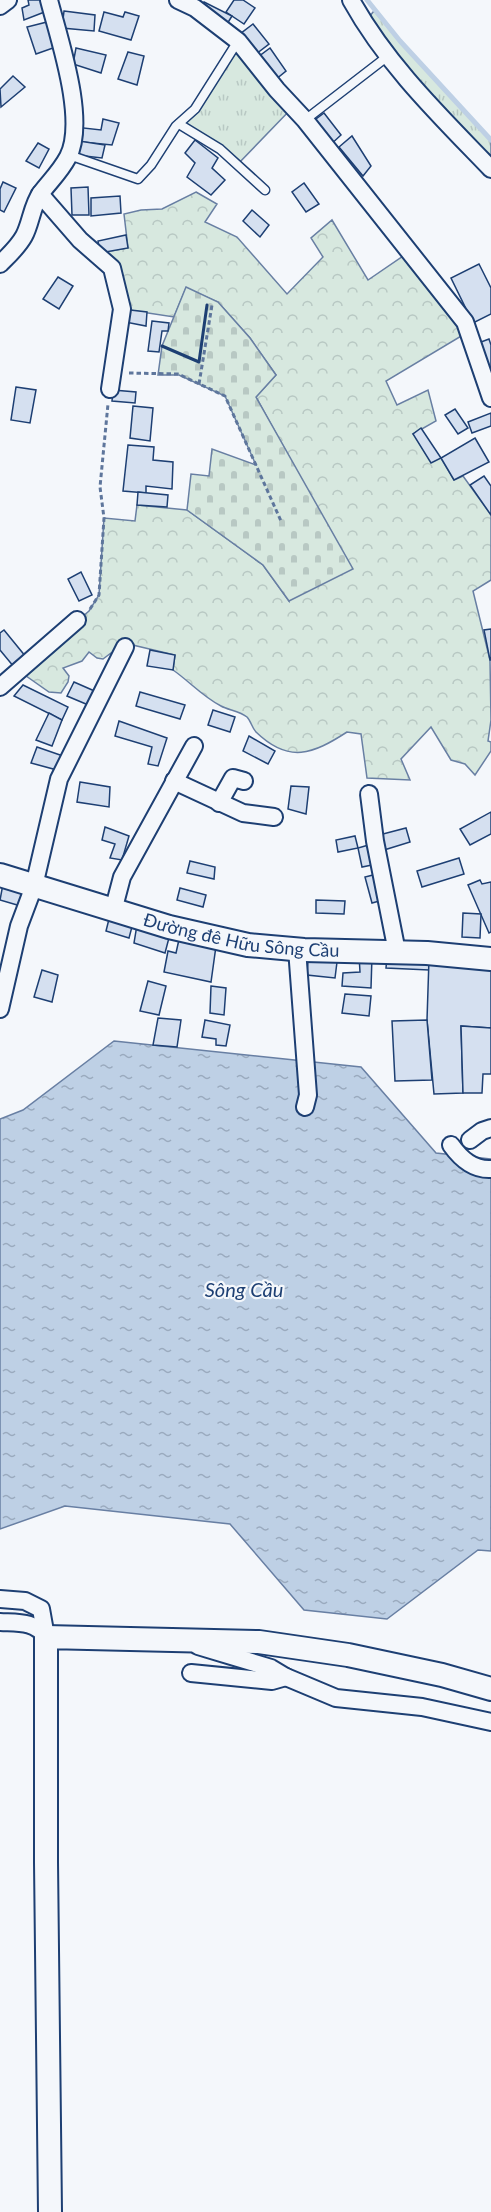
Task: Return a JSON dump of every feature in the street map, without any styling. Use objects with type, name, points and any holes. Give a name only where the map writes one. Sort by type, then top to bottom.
[{"type":"street","points":[[0,6],[8,0]]},
{"type":"street","points":[[0,264],[24,236],[40,194],[53,180],[69,155],[73,141],[75,110],[49,0]]},
{"type":"street","points":[[178,0],[195,8],[238,41],[277,90],[305,120],[465,322],[491,398]]},
{"type":"street","points":[[351,0],[364,23],[408,82],[491,169]]},
{"type":"street","points":[[40,194],[80,240],[112,268],[123,309],[111,381]]},
{"type":"street","points":[[0,687],[77,621]]},
{"type":"street","points":[[0,1009],[19,926],[34,886],[59,779],[125,647]]},
{"type":"street","points":[[113,911],[122,877],[194,746]]},
{"type":"street","points":[[219,803],[233,778],[244,781]]},
{"type":"street","points":[[174,781],[243,813],[274,817]]},
{"type":"street","points":[[369,795],[375,841],[397,952]]},
{"type":"street","name":"Đường đê Hữu Sông Cầu","points":[[0,874],[113,911],[169,927],[248,945],[491,959]]},
{"type":"street","points":[[297,949],[308,1095],[305,1107]]},
{"type":"street","points":[[470,1140],[482,1131],[491,1128]]},
{"type":"street","points":[[452,1145],[462,1160],[477,1167],[491,1169]]},
{"type":"street","points":[[0,1599],[25,1601],[41,1609],[46,1637],[50,2212]]},
{"type":"street","points":[[0,1622],[31,1624],[41,1629],[46,1637]]},
{"type":"street","points":[[46,1637],[270,1643],[348,1655],[442,1675],[491,1689]]},
{"type":"street","points":[[182,1641],[271,1668],[286,1677],[336,1698],[422,1707],[491,1722]]},
{"type":"street","points":[[191,1672],[272,1681],[286,1677]]},
{"type":"lane","points":[[69,155],[138,179],[151,165],[179,124],[195,110],[238,41]]},
{"type":"lane","points":[[305,120],[388,56]]},
{"type":"lane","points":[[179,124],[220,149],[265,190]]},
{"type":"path","points":[[199,384],[212,305]]},
{"type":"path","points":[[77,621],[89,611],[99,595],[104,518],[100,487],[111,381],[178,374],[225,396],[281,521]]},
{"type":"green space","points":[[374,11],[491,140],[491,169],[364,23]]},
{"type":"green space","points":[[238,41],[293,107],[237,165],[179,124],[195,109]]},
{"type":"green space","points":[[196,192],[217,204],[205,222],[237,237],[287,294],[323,257],[311,238],[332,220],[368,280],[409,252],[468,332],[386,381],[397,405],[428,390],[436,421],[413,434],[441,458],[454,480],[463,476],[491,515],[491,580],[473,591],[490,660],[491,720],[488,741],[491,742],[491,751],[475,775],[465,764],[451,760],[431,727],[401,759],[410,780],[367,778],[361,734],[347,732],[312,750],[290,752],[279,749],[256,732],[247,717],[214,702],[173,670],[175,655],[124,643],[121,655],[111,653],[103,659],[89,652],[82,661],[63,668],[69,676],[61,693],[49,692],[19,671],[89,611],[99,595],[104,518],[135,521],[137,505],[187,510],[263,565],[289,601],[293,464],[256,397],[276,375],[250,338],[218,302],[186,288],[174,317],[122,309],[100,253],[128,248],[124,214],[162,209]]},
{"type":"green space","points":[[186,287],[218,302],[250,338],[276,375],[256,397],[353,569],[289,601],[263,565],[187,510],[191,474],[209,476],[212,449],[256,465],[225,396],[179,375],[158,375],[162,346]]},
{"type":"water","name":"Sông Cầu","points":[[114,1041],[361,1067],[436,1153],[491,1159],[491,1551],[478,1550],[387,1619],[304,1610],[230,1524],[65,1506],[0,1529],[0,1119],[23,1110]]},
{"type":"building","points":[[28,0],[42,0],[47,11],[24,20],[22,8],[29,5]]},
{"type":"building","points":[[234,0],[243,0],[255,8],[244,24],[226,12]]},
{"type":"building","points":[[204,2],[232,16],[224,29],[198,13]]},
{"type":"building","points":[[64,11],[95,15],[94,31],[62,28]]},
{"type":"building","points":[[104,12],[123,17],[125,12],[139,16],[131,40],[99,31]]},
{"type":"building","points":[[47,22],[53,48],[36,54],[27,27]]},
{"type":"building","points":[[253,24],[269,44],[256,54],[240,34]]},
{"type":"building","points":[[76,48],[106,55],[101,73],[73,64]]},
{"type":"building","points":[[270,48],[286,71],[275,80],[258,57]]},
{"type":"building","points":[[128,52],[144,56],[137,85],[118,79]]},
{"type":"building","points":[[13,76],[25,87],[1,107],[0,89]]},
{"type":"building","points":[[324,113],[341,135],[327,148],[308,125]]},
{"type":"building","points":[[103,119],[119,123],[112,145],[73,141],[75,127],[101,130]]},
{"type":"building","points":[[352,136],[371,166],[363,176],[339,147]]},
{"type":"building","points":[[195,140],[218,158],[212,168],[225,180],[211,195],[187,177],[195,163],[185,153]]},
{"type":"building","points":[[79,141],[105,145],[102,158],[76,155]]},
{"type":"building","points":[[38,143],[49,149],[39,168],[26,161]]},
{"type":"building","points":[[3,182],[16,188],[4,212],[0,210],[0,189]]},
{"type":"building","points":[[304,183],[319,204],[306,212],[292,192]]},
{"type":"building","points":[[88,187],[89,215],[72,215],[71,188]]},
{"type":"building","points":[[120,196],[121,213],[91,216],[91,198]]},
{"type":"building","points":[[252,210],[269,225],[260,237],[243,221]]},
{"type":"building","points":[[126,235],[128,248],[100,253],[98,241]]},
{"type":"building","points":[[479,264],[491,288],[491,314],[473,323],[451,278]]},
{"type":"building","points":[[58,277],[73,286],[59,309],[43,299]]},
{"type":"building","points":[[122,309],[147,312],[146,326],[120,321]]},
{"type":"building","points":[[152,321],[169,323],[168,331],[162,331],[159,352],[148,351]]},
{"type":"building","points":[[489,339],[491,367],[481,371],[473,345]]},
{"type":"building","points":[[16,387],[36,390],[30,423],[11,420]]},
{"type":"building","points":[[113,390],[136,392],[135,403],[112,401]]},
{"type":"building","points":[[133,406],[153,408],[150,441],[130,438]]},
{"type":"building","points":[[455,409],[468,428],[458,434],[445,415]]},
{"type":"building","points":[[491,413],[491,426],[472,433],[468,422]]},
{"type":"building","points":[[421,428],[441,458],[431,463],[413,434]]},
{"type":"building","points":[[475,438],[489,462],[454,480],[441,458]]},
{"type":"building","points":[[128,445],[154,447],[153,460],[173,462],[172,489],[146,486],[146,493],[123,491]]},
{"type":"building","points":[[484,476],[491,486],[491,515],[470,485]]},
{"type":"building","points":[[138,492],[168,495],[167,507],[137,505]]},
{"type":"building","points":[[81,572],[92,595],[79,601],[68,579]]},
{"type":"building","points":[[491,629],[491,660],[490,660],[484,630]]},
{"type":"building","points":[[4,630],[26,657],[14,667],[0,650],[0,633]]},
{"type":"building","points":[[150,650],[175,655],[173,670],[147,666]]},
{"type":"building","points":[[74,682],[99,693],[93,707],[67,696]]},
{"type":"building","points":[[23,685],[68,707],[62,720],[14,696]]},
{"type":"building","points":[[140,692],[185,705],[180,719],[136,706]]},
{"type":"building","points":[[213,710],[235,717],[230,732],[208,725]]},
{"type":"building","points":[[49,713],[62,720],[52,746],[36,740]]},
{"type":"building","points":[[119,721],[167,738],[158,766],[148,764],[152,747],[115,736]]},
{"type":"building","points":[[249,736],[275,751],[268,764],[243,751]]},
{"type":"building","points":[[37,747],[63,756],[57,770],[31,763]]},
{"type":"building","points":[[80,782],[110,787],[109,807],[77,802]]},
{"type":"building","points":[[291,786],[309,787],[306,814],[288,809]]},
{"type":"building","points":[[491,812],[491,834],[470,845],[460,829]]},
{"type":"building","points":[[105,827],[129,836],[122,860],[110,858],[115,844],[102,840]]},
{"type":"building","points":[[406,828],[410,842],[384,850],[379,835]]},
{"type":"building","points":[[355,836],[358,848],[338,852],[336,840]]},
{"type":"building","points":[[372,844],[377,864],[362,867],[358,848]]},
{"type":"building","points":[[459,858],[464,874],[422,887],[417,871]]},
{"type":"building","points":[[190,861],[215,867],[214,879],[187,873]]},
{"type":"building","points":[[377,874],[383,900],[372,903],[365,877]]},
{"type":"building","points":[[480,880],[482,884],[491,882],[491,932],[489,933],[468,885]]},
{"type":"building","points":[[3,884],[28,889],[24,907],[0,900]]},
{"type":"building","points":[[180,888],[206,895],[203,907],[177,900]]},
{"type":"building","points":[[316,900],[345,901],[344,914],[316,913]]},
{"type":"building","points":[[463,913],[481,914],[480,938],[462,937]]},
{"type":"building","points":[[110,915],[133,923],[129,938],[106,931]]},
{"type":"building","points":[[137,925],[170,934],[165,953],[134,943]]},
{"type":"building","points":[[180,935],[216,946],[211,982],[164,972],[168,951],[176,953]]},
{"type":"building","points":[[359,955],[372,956],[371,988],[342,986],[343,973],[360,972]]},
{"type":"building","points":[[387,956],[429,959],[429,970],[386,968]]},
{"type":"building","points":[[429,959],[491,965],[491,1028],[461,1026],[463,1093],[434,1094],[427,1020]]},
{"type":"building","points":[[308,960],[337,962],[335,978],[307,975]]},
{"type":"building","points":[[42,970],[58,975],[52,1002],[34,997]]},
{"type":"building","points":[[148,981],[166,986],[159,1015],[140,1011]]},
{"type":"building","points":[[211,986],[226,988],[224,1015],[210,1013]]},
{"type":"building","points":[[345,994],[371,996],[369,1016],[342,1013]]},
{"type":"building","points":[[158,1018],[181,1020],[177,1047],[153,1045]]},
{"type":"building","points":[[205,1020],[230,1025],[226,1046],[216,1045],[216,1039],[202,1037]]},
{"type":"building","points":[[427,1020],[432,1080],[395,1081],[392,1021]]},
{"type":"building","points":[[461,1026],[491,1028],[491,1074],[483,1074],[482,1093],[463,1093]]},
{"type":"waterway","points":[[367,0],[400,41],[491,140]]},
{"type":"wall","points":[[162,346],[199,362],[207,305]]}]
